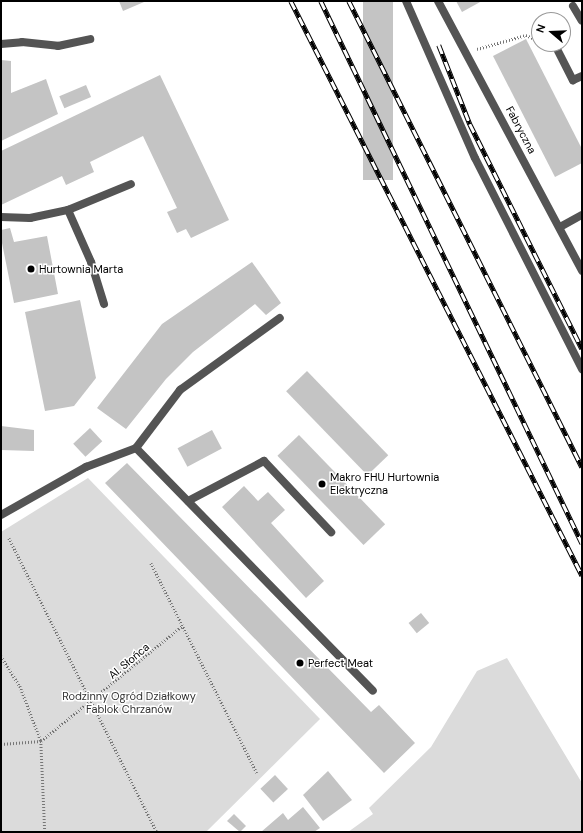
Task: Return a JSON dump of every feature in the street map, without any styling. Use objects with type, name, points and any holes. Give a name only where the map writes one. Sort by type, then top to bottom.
[{"type":"street","points":[[406,1],[475,158],[582,369]]},
{"type":"street","name":"Fabryczna","points":[[438,1],[560,227],[582,271]]},
{"type":"street","points":[[573,6],[582,21]]},
{"type":"street","points":[[1,44],[22,42],[58,46],[90,39]]},
{"type":"street","points":[[559,52],[573,80],[582,76]]},
{"type":"street","points":[[1,217],[30,218],[68,210],[131,184]]},
{"type":"street","points":[[68,210],[91,262],[104,304]]},
{"type":"street","points":[[560,227],[582,215]]},
{"type":"street","points":[[1,515],[86,467],[136,448],[180,390],[280,318]]},
{"type":"street","points":[[136,448],[373,691]]},
{"type":"street","points":[[188,501],[264,461],[331,532]]},
{"type":"path","points":[[474,50],[526,34],[531,37]]},
{"type":"path","points":[[9,538],[157,832]]},
{"type":"path","points":[[152,563],[182,626],[257,773]]},
{"type":"path","name":"Al. Słońca","points":[[41,741],[92,702],[182,626]]},
{"type":"path","points":[[1,656],[20,686],[41,741],[45,832]]},
{"type":"path","points":[[1,744],[41,741]]},
{"type":"green space","name":"Rodzinny Ogród Działkowy Fablok Chrzanów","points":[[88,478],[320,719],[206,832],[1,832],[1,532]]},
{"type":"green space","points":[[507,658],[582,783],[582,832],[348,832],[373,814],[369,808],[431,747],[477,671]]},
{"type":"building","points":[[119,1],[143,1],[144,2],[123,11]]},
{"type":"building","points":[[363,1],[393,1],[393,180],[363,180]]},
{"type":"building","points":[[456,1],[482,1],[462,12]]},
{"type":"building","points":[[526,39],[531,52],[533,52],[582,149],[582,163],[555,177],[493,56]]},
{"type":"building","points":[[1,60],[11,61],[11,93],[46,79],[58,114],[1,141]]},
{"type":"building","points":[[160,75],[229,220],[191,238],[186,229],[177,233],[167,212],[177,208],[143,136],[90,162],[94,172],[66,185],[62,176],[1,205],[1,151]]},
{"type":"building","points":[[86,85],[91,97],[64,108],[59,96]]},
{"type":"building","name":"Hurtownia Marta","points":[[10,228],[14,242],[47,236],[58,294],[14,303],[1,238],[1,230]]},
{"type":"building","points":[[252,262],[281,303],[266,315],[255,304],[193,352],[166,379],[126,429],[97,408],[162,324]]},
{"type":"building","points":[[80,300],[96,378],[74,406],[45,411],[25,312]]},
{"type":"building","points":[[307,371],[388,455],[367,475],[286,391]]},
{"type":"building","points":[[1,426],[34,430],[34,451],[1,450]]},
{"type":"building","points":[[90,428],[102,441],[85,457],[73,444]]},
{"type":"building","points":[[212,430],[222,449],[187,467],[178,448]]},
{"type":"building","points":[[299,435],[385,524],[364,545],[277,456]]},
{"type":"building","points":[[127,463],[371,712],[379,705],[415,743],[384,773],[105,483]]},
{"type":"building","points":[[244,486],[258,501],[268,492],[285,510],[271,523],[324,581],[306,598],[222,507]]},
{"type":"building","points":[[421,613],[429,623],[417,633],[409,623]]},
{"type":"building","points":[[328,771],[352,800],[323,821],[303,795]]},
{"type":"building","points":[[275,775],[288,789],[273,803],[260,789]]},
{"type":"building","points":[[303,807],[320,828],[314,832],[261,832],[283,813],[288,820]]},
{"type":"building","points":[[234,814],[246,826],[240,832],[227,821]]},
{"type":"railway","points":[[291,1],[582,575]]},
{"type":"railway","points":[[321,1],[582,543]]},
{"type":"railway","points":[[349,1],[582,467]]},
{"type":"railway","points":[[439,45],[470,124],[582,349]]},
{"type":"place","name":"Hurtownia Marta","points":[[31,269]]},
{"type":"place","name":"Makro FHU Hurtownia Elektryczna","points":[[322,484]]},
{"type":"place","name":"Perfect Meat","points":[[300,663]]}]
